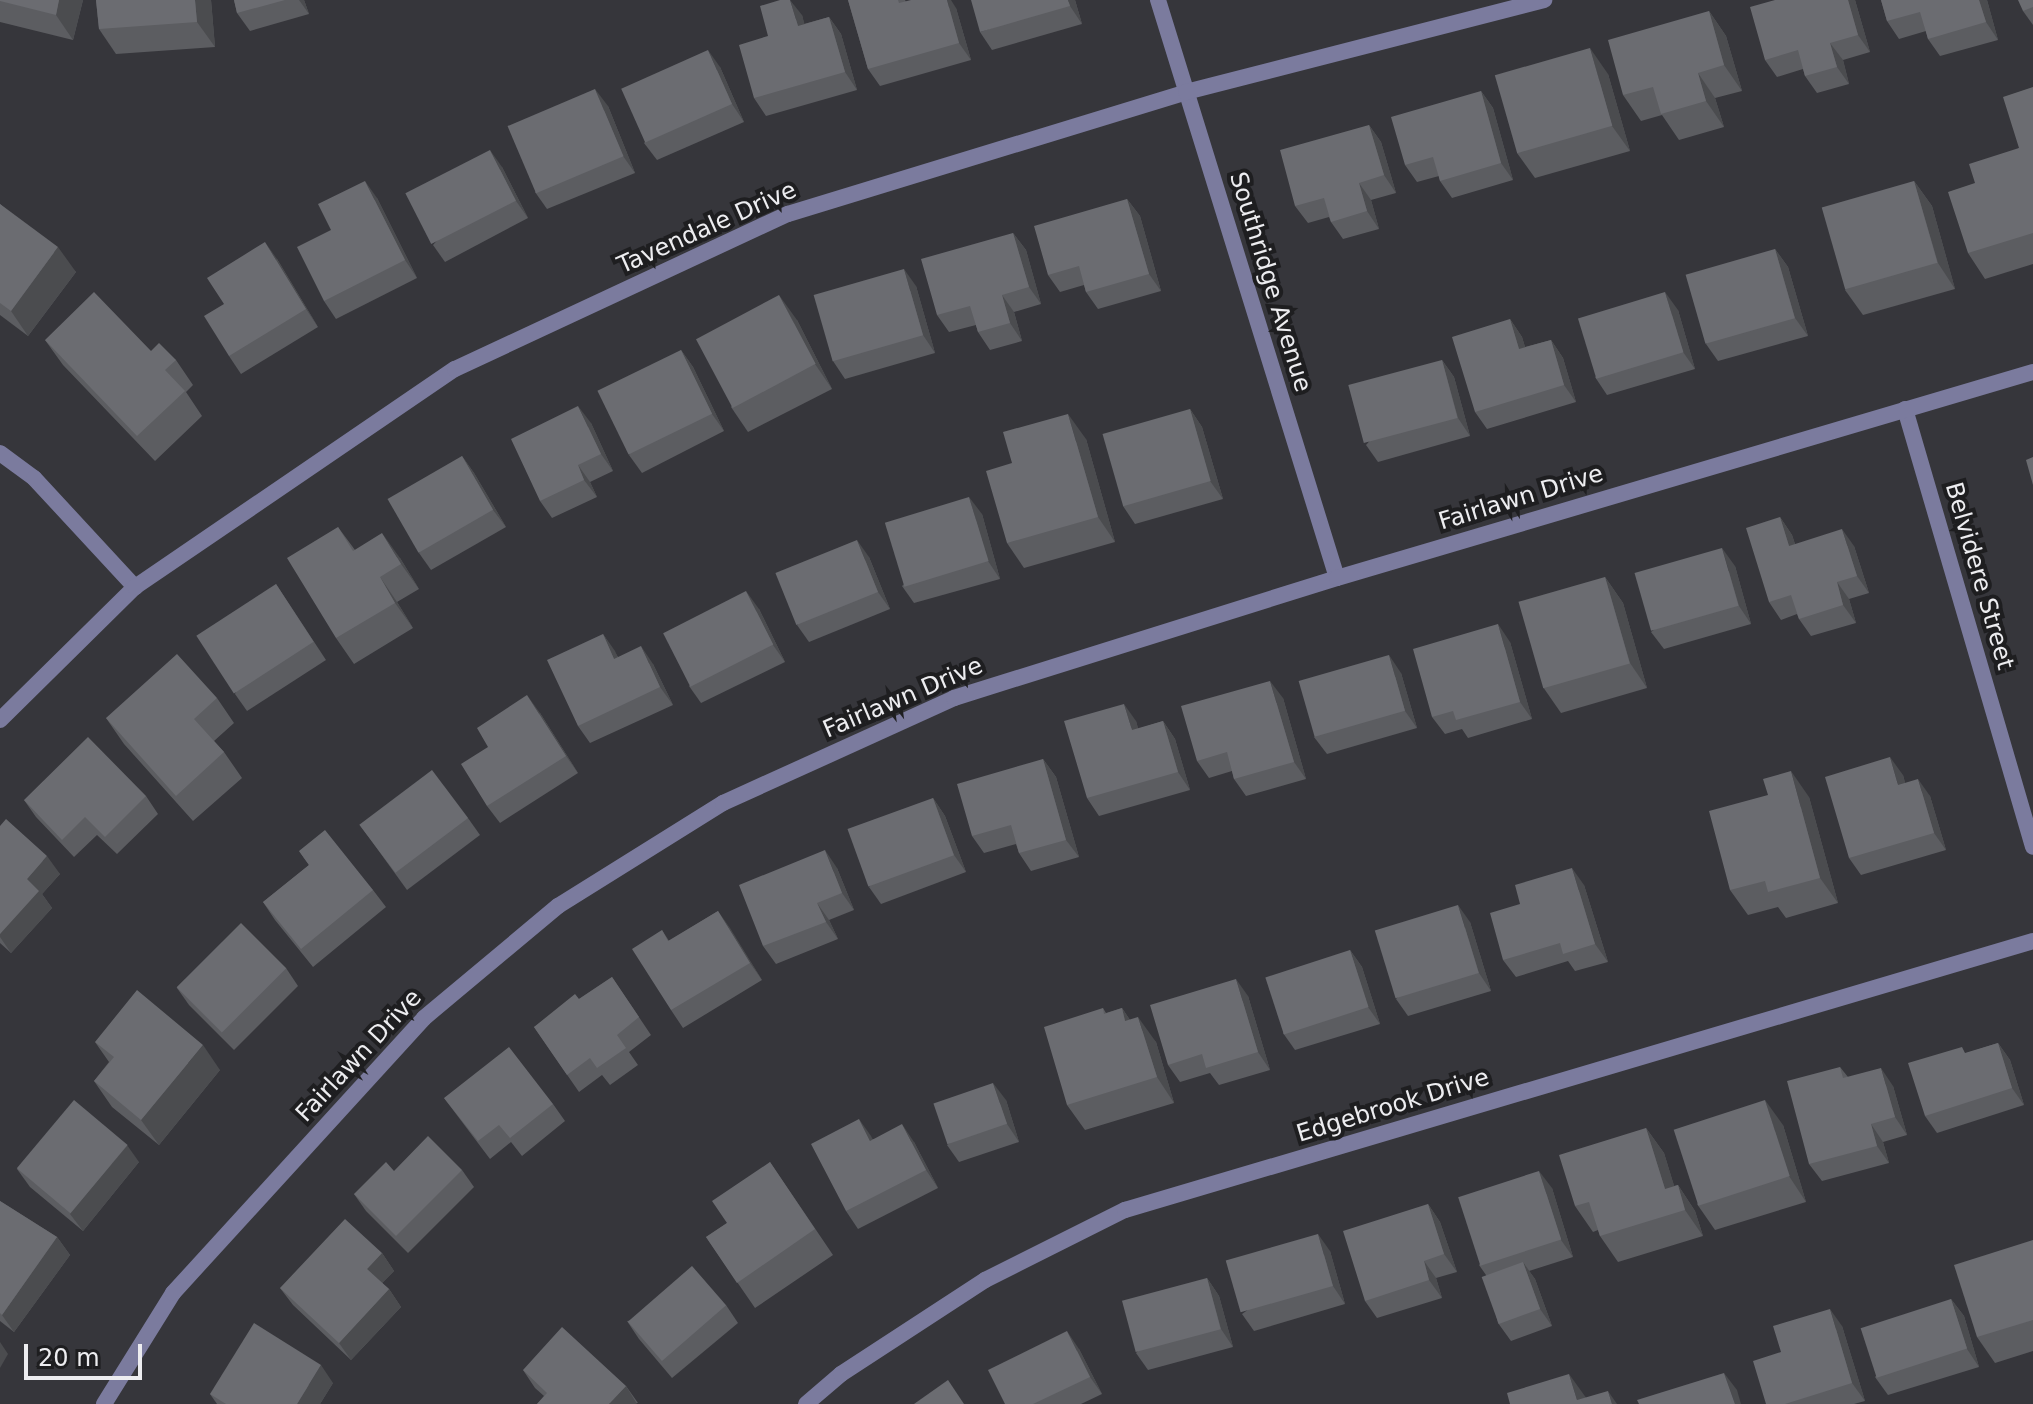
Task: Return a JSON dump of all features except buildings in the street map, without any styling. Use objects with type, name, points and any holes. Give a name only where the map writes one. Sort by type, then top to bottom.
[{"type":"street","name":"Southridge Avenue","points":[[1158,0],[1337,578]]},
{"type":"street","name":"Tavendale Drive","points":[[0,720],[135,587],[455,369],[788,214],[1186,92],[1544,0]]},
{"type":"street","name":"Fairlawn Drive","points":[[104,1404],[173,1293],[424,1018],[558,906],[723,803],[954,698],[1337,578],[2033,372]]},
{"type":"street","name":"Belvidere Street","points":[[1905,409],[2033,847]]},
{"type":"street","points":[[0,453],[34,478],[135,587]]},
{"type":"street","name":"Edgebrook Drive","points":[[806,1404],[841,1374],[985,1280],[1125,1210],[2033,941]]}]
